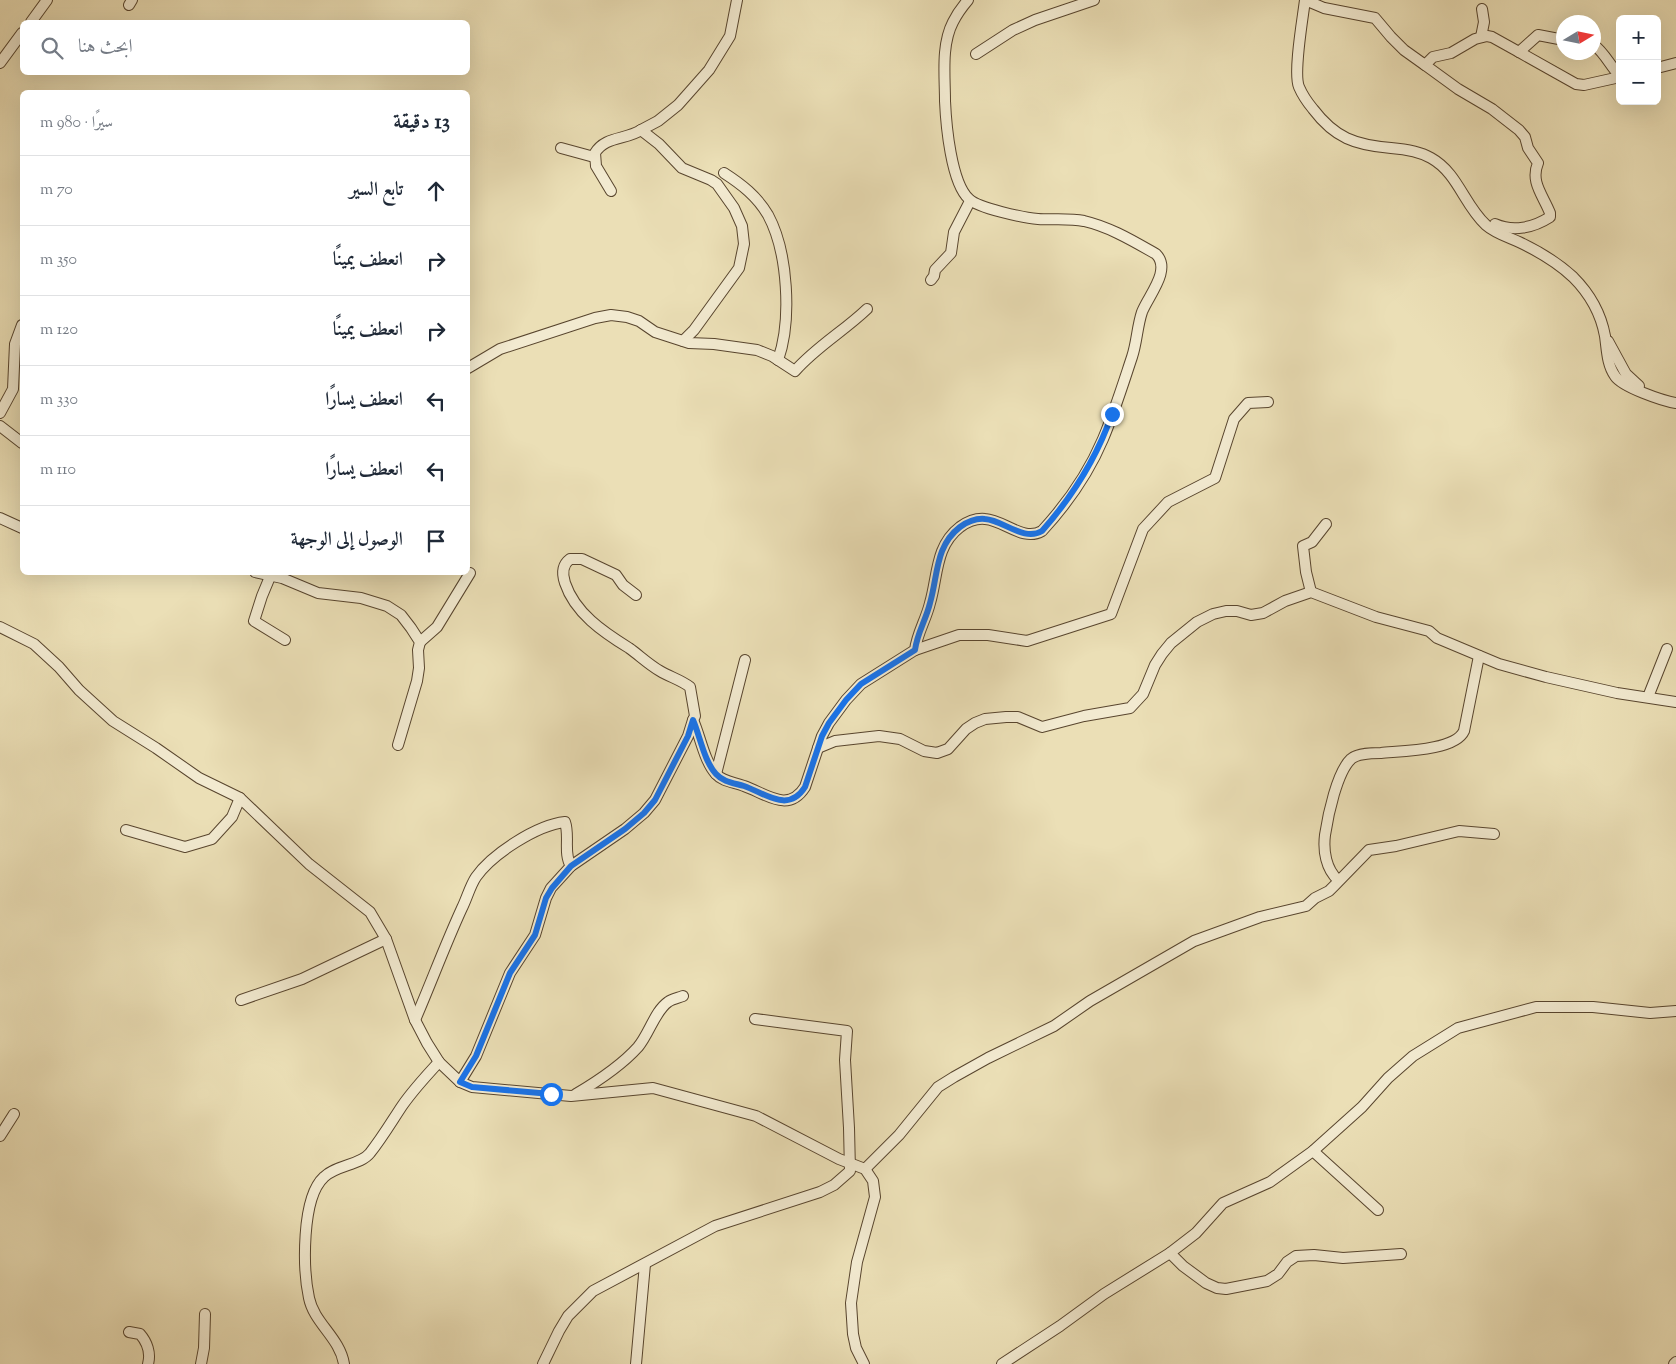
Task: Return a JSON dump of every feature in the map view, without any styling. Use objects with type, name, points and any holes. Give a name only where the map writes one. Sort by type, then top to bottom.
[{"type":"street","points":[[32,20],[47,0]]},
{"type":"street","points":[[611,191],[596,166],[594,157],[597,149],[610,140],[628,137],[658,121],[678,105],[709,70],[724,48],[730,36],[737,0]]},
{"type":"street","points":[[915,650],[918,633],[924,622],[932,596],[940,554],[949,537],[970,520],[978,519],[996,522],[1026,534],[1038,534],[1047,526],[1081,479],[1103,440],[1132,356],[1142,313],[1149,296],[1159,280],[1162,269],[1162,262],[1156,254],[1101,226],[1069,219],[1039,219],[1020,216],[978,205],[970,201],[964,193],[957,179],[949,147],[945,112],[944,71],[946,40],[952,23],[968,0]]},
{"type":"street","points":[[976,54],[1034,20],[1094,0]]},
{"type":"street","points":[[1481,220],[1505,228],[1518,229],[1539,223],[1550,217],[1550,212],[1536,183],[1534,172],[1538,163],[1528,148],[1525,137],[1492,109],[1404,50],[1375,18],[1324,8],[1305,0],[1298,60],[1298,85],[1324,123],[1340,136],[1365,146],[1402,149],[1431,158],[1456,182],[1481,220],[1494,230],[1545,257],[1572,277],[1593,303],[1605,336],[1605,347],[1610,369],[1616,378],[1639,392],[1646,392],[1676,404]]},
{"type":"street","points":[[1481,37],[1484,22],[1482,9]]},
{"type":"street","points":[[0,63],[20,36]]},
{"type":"street","points":[[1519,52],[1538,36],[1556,39]]},
{"type":"street","points":[[1425,65],[1433,57],[1451,53],[1475,39],[1492,37],[1576,84],[1584,85],[1616,77]]},
{"type":"street","points":[[1601,52],[1616,72]]},
{"type":"street","points":[[1661,67],[1676,63]]},
{"type":"street","points":[[641,130],[659,144],[682,168],[718,184],[729,199],[742,226],[744,244],[739,268],[694,330],[683,341]]},
{"type":"street","points":[[560,148],[594,157]]},
{"type":"street","points":[[724,173],[742,184],[768,215],[778,244],[787,296],[784,337],[778,360]]},
{"type":"street","points":[[931,280],[935,270],[951,253],[954,232],[970,201]]},
{"type":"street","points":[[470,367],[500,349],[595,318],[611,315],[639,321],[655,332],[683,341],[757,350],[772,356],[795,371],[807,357],[853,323],[867,309]]},
{"type":"street","points":[[0,413],[12,389],[15,344],[20,330]]},
{"type":"street","points":[[693,720],[708,761],[716,774],[729,783],[744,786],[777,800],[788,800],[801,794],[829,723],[854,691],[870,678],[915,650],[959,636],[988,635],[1027,641],[1110,614],[1142,529],[1168,502],[1215,478],[1234,419],[1248,403],[1268,402]]},
{"type":"street","points":[[0,426],[20,441]]},
{"type":"street","points":[[0,518],[20,527]]},
{"type":"street","points":[[1311,592],[1303,546],[1312,542],[1326,524]]},
{"type":"street","points":[[460,1082],[476,1056],[510,973],[535,935],[546,898],[552,888],[571,866],[625,829],[644,813],[655,800],[688,736],[695,716],[690,687],[660,671],[629,648],[611,638],[589,619],[568,591],[563,573],[564,565],[570,559],[582,560],[616,575],[636,595]]},
{"type":"street","points":[[271,575],[254,621],[285,640]]},
{"type":"street","points":[[274,575],[318,593],[361,598],[387,606],[401,615],[412,628],[420,642],[417,681],[398,745]]},
{"type":"street","points":[[420,642],[437,627],[469,575]]},
{"type":"street","points":[[818,748],[835,741],[878,736],[900,739],[924,751],[937,753],[948,749],[975,722],[985,719],[1018,717],[1042,727],[1084,716],[1130,708],[1143,694],[1162,654],[1171,643],[1197,622],[1226,610],[1251,614],[1263,613],[1285,600],[1311,592],[1376,616],[1429,631],[1438,638],[1499,664],[1617,693],[1676,702]]},
{"type":"street","points":[[0,627],[34,644],[59,667],[79,690],[113,721],[156,748],[198,778],[240,798],[309,864],[370,912],[386,939],[415,1020],[439,1062],[460,1082],[472,1087],[571,1096],[653,1088],[756,1116],[865,1169],[873,1181],[875,1197],[857,1262],[851,1304],[856,1348],[864,1364]]},
{"type":"street","points":[[1648,697],[1667,649]]},
{"type":"street","points":[[1338,880],[1332,874],[1326,857],[1324,843],[1330,810],[1339,779],[1346,766],[1356,756],[1369,753],[1415,750],[1447,744],[1459,739],[1464,731],[1479,656]]},
{"type":"street","points":[[716,774],[746,660]]},
{"type":"street","points":[[126,830],[185,847],[212,840],[232,817],[240,798]]},
{"type":"street","points":[[415,1020],[476,877],[492,860],[516,842],[553,824],[565,822],[568,830],[568,860],[571,866]]},
{"type":"street","points":[[865,1169],[900,1135],[938,1087],[988,1058],[1054,1026],[1090,1001],[1194,941],[1260,917],[1306,906],[1315,898],[1329,891],[1370,850],[1412,843],[1459,831],[1494,834]]},
{"type":"street","points":[[241,1000],[302,978],[386,939]]},
{"type":"street","points":[[571,1096],[594,1083],[629,1057],[644,1039],[660,1010],[669,1001],[683,996]]},
{"type":"street","points":[[1002,1364],[1119,1284],[1170,1253],[1196,1233],[1223,1203],[1270,1182],[1313,1150],[1362,1107],[1388,1078],[1413,1056],[1458,1028],[1536,1007],[1593,1007],[1650,1013],[1676,1011]]},
{"type":"street","points":[[543,1364],[558,1331],[576,1306],[593,1291],[715,1226],[820,1192],[834,1185],[850,1171],[845,1060],[847,1031],[755,1019]]},
{"type":"street","points":[[344,1364],[343,1356],[311,1309],[308,1296],[306,1229],[312,1196],[324,1177],[369,1155],[404,1104],[439,1062]]},
{"type":"street","points":[[0,1136],[14,1114]]},
{"type":"street","points":[[1313,1150],[1378,1210]]},
{"type":"street","points":[[1170,1253],[1183,1266],[1206,1283],[1226,1289],[1266,1281],[1278,1274],[1287,1262],[1296,1256],[1314,1255],[1344,1258],[1400,1254]]},
{"type":"street","points":[[636,1364],[645,1264]]},
{"type":"street","points":[[202,1364],[205,1314]]},
{"type":"street","points":[[129,1332],[140,1334],[145,1339],[149,1354],[148,1364]]},
{"type":"route","points":[[551,1094],[472,1087],[460,1082],[476,1056],[513,967],[535,935],[544,910],[546,898],[552,888],[571,866],[625,829],[644,813],[655,800],[688,736],[693,720],[708,761],[716,774],[729,783],[744,786],[777,800],[788,800],[801,794],[822,736],[846,700],[861,684],[915,650],[918,633],[930,605],[940,554],[949,537],[970,520],[978,519],[996,522],[1026,534],[1038,534],[1042,531],[1068,498],[1098,451],[1112,414]]}]
